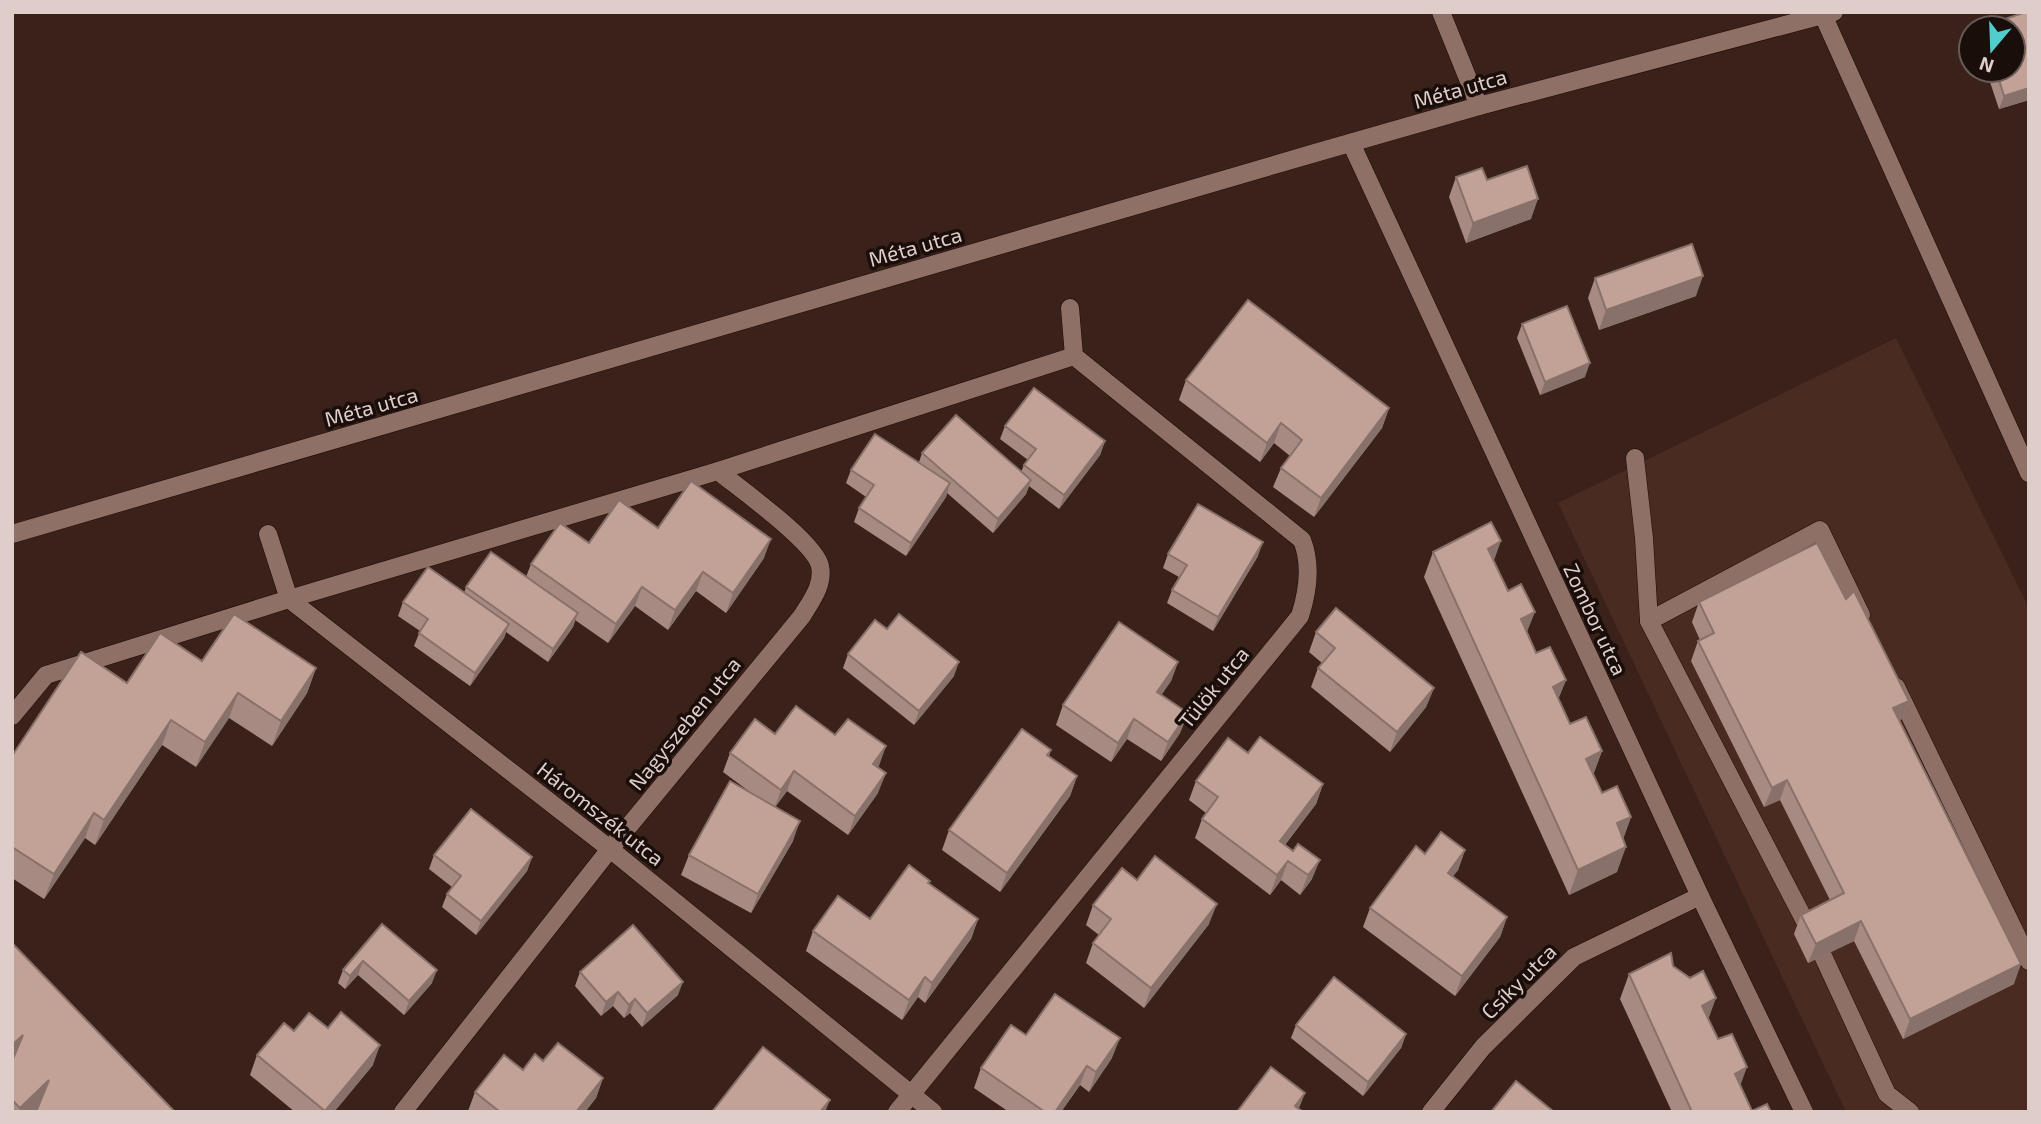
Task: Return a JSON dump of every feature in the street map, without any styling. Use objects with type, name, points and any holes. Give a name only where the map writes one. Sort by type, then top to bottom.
[{"type":"street","points":[[1441,12],[1479,106]]},
{"type":"street","points":[[1829,14],[2029,473]]},
{"type":"street","name":"Méta utca","points":[[12,534],[1479,106],[1829,14]]},
{"type":"street","name":"Zombor utca","points":[[1351,143],[1700,896],[1804,1112]]},
{"type":"street","points":[[12,716],[46,675],[289,599],[718,471],[1074,356],[1070,308]]},
{"type":"street","name":"Tülök utca","points":[[897,1112],[1300,616],[1308,591],[1307,551],[1302,540],[1074,356]]},
{"type":"street","points":[[1635,458],[1644,538],[1649,621],[1808,927]]},
{"type":"street","name":"Nagyszeben utca","points":[[403,1112],[610,849],[802,616],[818,589],[821,568],[816,555],[802,540],[718,471]]},
{"type":"street","points":[[1649,621],[1821,530],[1868,629]]},
{"type":"street","points":[[268,534],[289,599]]},
{"type":"street","name":"Háromszék utca","points":[[289,599],[610,849],[933,1112]]},
{"type":"street","points":[[1886,666],[2029,961]]},
{"type":"street","name":"Csíky utca","points":[[1431,1112],[1483,1047],[1574,957],[1700,896]]},
{"type":"street","points":[[1824,956],[1887,1094],[1910,1112]]},
{"type":"shaded area","points":[[1896,338],[2029,608],[2029,1112],[1846,1112],[1558,503]]},
{"type":"building","points":[[2029,12],[2029,88],[2004,96],[2000,84],[2027,84],[2027,14],[2020,14]]},
{"type":"building","points":[[1527,166],[1538,199],[1473,223],[1456,177],[1482,168],[1487,180]]},
{"type":"building","points":[[1692,244],[1703,276],[1606,310],[1595,278]]},
{"type":"building","points":[[1248,300],[1389,408],[1321,498],[1281,468],[1302,440],[1281,423],[1267,443],[1186,380]]},
{"type":"building","points":[[1567,306],[1590,363],[1545,382],[1522,324]]},
{"type":"building","points":[[1034,388],[1105,441],[1064,495],[1024,465],[1036,449],[1005,426]]},
{"type":"building","points":[[956,415],[1031,480],[998,519],[922,453]]},
{"type":"building","points":[[875,434],[950,483],[911,543],[859,508],[874,485],[851,470]]},
{"type":"building","points":[[691,481],[771,539],[733,593],[703,572],[675,610],[642,587],[616,624],[531,564],[560,523],[589,543],[619,500],[658,528]]},
{"type":"building","points":[[1198,504],[1263,542],[1218,617],[1172,590],[1187,565],[1168,554]]},
{"type":"building","points":[[1491,522],[1501,541],[1488,549],[1508,591],[1521,584],[1535,612],[1521,619],[1536,653],[1550,647],[1566,680],[1553,687],[1570,724],[1586,717],[1602,751],[1586,759],[1602,793],[1617,786],[1631,817],[1617,823],[1626,847],[1578,870],[1433,552]]},
{"type":"building","points":[[1817,543],[1846,599],[1854,591],[1909,701],[1893,708],[2021,964],[1910,1019],[1861,921],[1816,944],[1801,915],[1844,893],[1787,780],[1772,788],[1698,641],[1714,633],[1699,602]]},
{"type":"building","points":[[491,552],[578,613],[553,649],[466,587]]},
{"type":"building","points":[[428,567],[509,624],[475,673],[419,633],[428,619],[403,602]]},
{"type":"building","points":[[1336,608],[1434,688],[1397,732],[1318,668],[1335,648],[1316,632]]},
{"type":"building","points":[[234,614],[316,668],[281,721],[238,693],[205,742],[171,720],[104,820],[94,813],[54,874],[12,847],[12,756],[81,652],[127,683],[160,633],[202,661]]},
{"type":"building","points":[[899,614],[959,662],[919,711],[848,654],[875,620],[887,629]]},
{"type":"building","points":[[1119,622],[1178,662],[1157,692],[1188,713],[1168,742],[1134,719],[1118,743],[1063,705]]},
{"type":"building","points":[[796,706],[835,735],[848,719],[886,746],[873,764],[886,773],[855,816],[794,771],[781,790],[730,753],[755,719],[775,734]]},
{"type":"building","points":[[1022,729],[1051,750],[1047,755],[1077,776],[1007,873],[949,830]]},
{"type":"building","points":[[1260,737],[1323,784],[1280,841],[1293,851],[1298,844],[1320,860],[1308,875],[1288,861],[1277,875],[1202,819],[1218,797],[1196,781],[1228,738],[1248,753]]},
{"type":"building","points":[[730,781],[800,821],[758,894],[689,855]]},
{"type":"building","points":[[471,809],[532,857],[481,921],[447,894],[461,876],[434,855]]},
{"type":"building","points":[[1441,832],[1465,850],[1448,873],[1507,917],[1462,976],[1370,908],[1416,846],[1425,854]]},
{"type":"building","points":[[1155,856],[1217,904],[1151,988],[1093,943],[1111,919],[1093,905],[1122,868],[1137,880]]},
{"type":"building","points":[[909,865],[930,881],[928,883],[978,919],[932,983],[925,977],[909,1000],[813,931],[838,896],[870,919]]},
{"type":"building","points":[[382,924],[437,970],[409,1001],[363,961],[350,976],[343,970]]},
{"type":"building","points":[[633,925],[683,982],[647,1013],[635,999],[629,1005],[618,992],[606,1002],[580,972]]},
{"type":"building","points":[[12,943],[175,1112],[36,1112],[49,1080],[20,1108],[12,1100],[12,1061],[23,1035],[12,1045]]},
{"type":"building","points":[[1671,953],[1673,966],[1690,978],[1703,971],[1716,998],[1702,1006],[1718,1039],[1732,1034],[1747,1067],[1735,1074],[1752,1111],[1767,1104],[1771,1112],[1692,1112],[1629,974]]},
{"type":"building","points":[[1334,977],[1406,1034],[1368,1082],[1296,1025]]},
{"type":"building","points":[[1055,994],[1120,1038],[1096,1072],[1087,1066],[1055,1112],[1045,1112],[981,1068],[1011,1025],[1026,1035]]},
{"type":"building","points":[[341,1012],[380,1045],[325,1111],[257,1055],[284,1023],[294,1031],[309,1013],[328,1028]]},
{"type":"building","points":[[558,1043],[603,1078],[576,1112],[500,1112],[475,1092],[504,1055],[523,1070],[535,1054],[543,1061]]},
{"type":"building","points":[[763,1047],[830,1100],[820,1112],[712,1112]]},
{"type":"building","points":[[1271,1067],[1305,1093],[1295,1106],[1303,1112],[1237,1112]]},
{"type":"building","points":[[1516,1081],[1554,1112],[1491,1112]]}]
